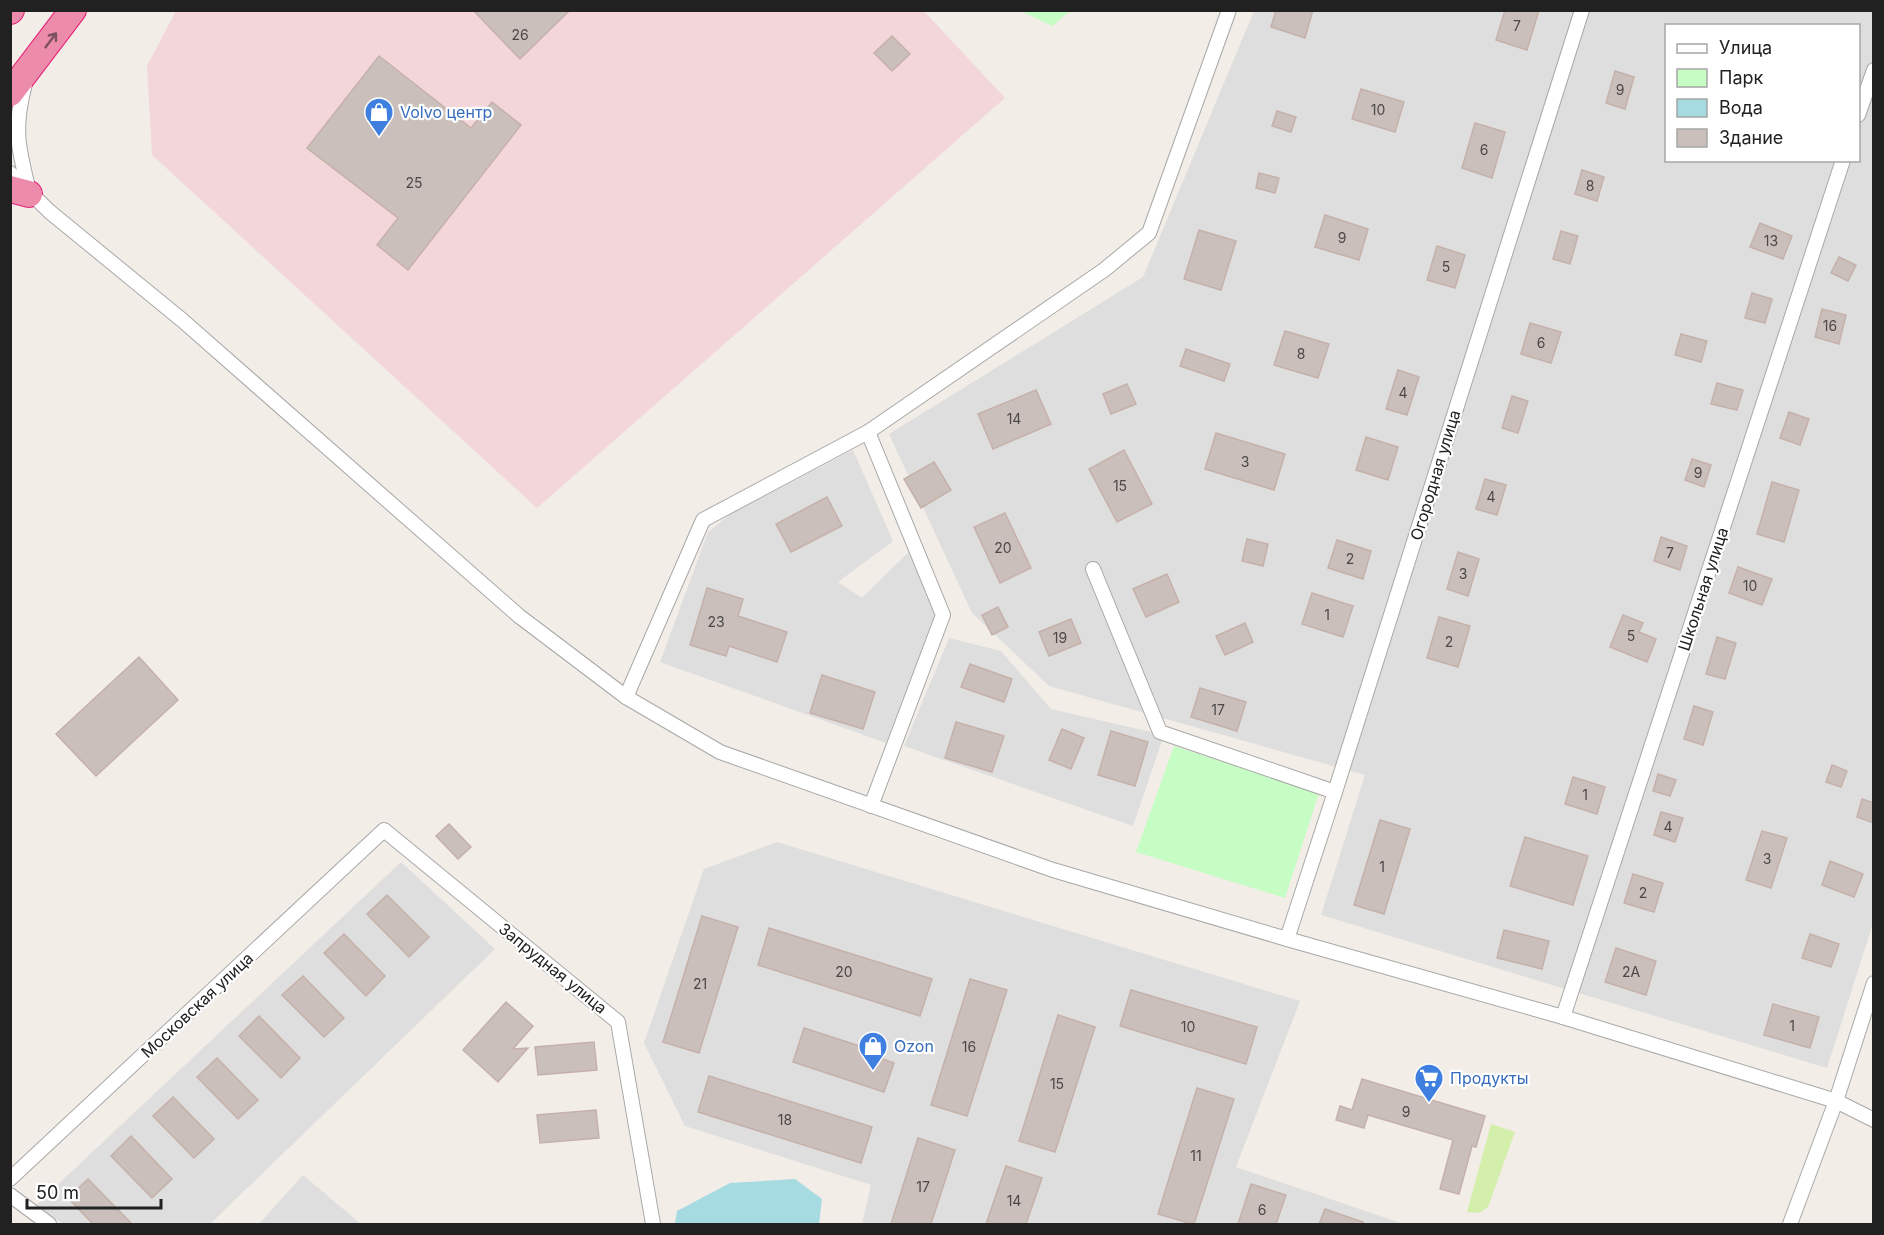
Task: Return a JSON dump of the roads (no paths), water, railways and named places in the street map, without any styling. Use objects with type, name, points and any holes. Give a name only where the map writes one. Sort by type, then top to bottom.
[{"type":"highway","points":[[10,93],[73,10]]},
{"type":"street","points":[[626,698],[702,520],[868,432],[1104,270],[1149,233],[1229,10]]},
{"type":"street","name":"Огородная улица","points":[[1287,939],[1582,10]]},
{"type":"street","points":[[20,191],[17,125],[28,70]]},
{"type":"street","points":[[1860,109],[1874,70]]},
{"type":"street","name":"Школьная улица","points":[[1563,1017],[1842,162]]},
{"type":"street","points":[[10,173],[20,191],[182,320],[519,616],[626,698],[720,752],[1053,870],[1563,1017],[1836,1101],[1874,1120]]},
{"type":"street","points":[[868,432],[943,615],[872,806]]},
{"type":"street","points":[[1093,569],[1160,732],[1335,792]]},
{"type":"street","name":"Московская улица","points":[[10,1179],[384,830]]},
{"type":"street","name":"Запрудная улица","points":[[384,830],[618,1022],[653,1224]]},
{"type":"street","points":[[1790,1224],[1836,1101],[1874,983]]},
{"type":"street","points":[[10,1195],[49,1224]]},
{"type":"water","points":[[795,1179],[822,1199],[819,1224],[675,1224],[677,1211],[730,1183]]},
{"type":"place","name":"Volvo центр","points":[[379,138]]},
{"type":"place","name":"Ozon","points":[[873,1072]]},
{"type":"place","name":"Продукты","points":[[1429,1104]]}]
